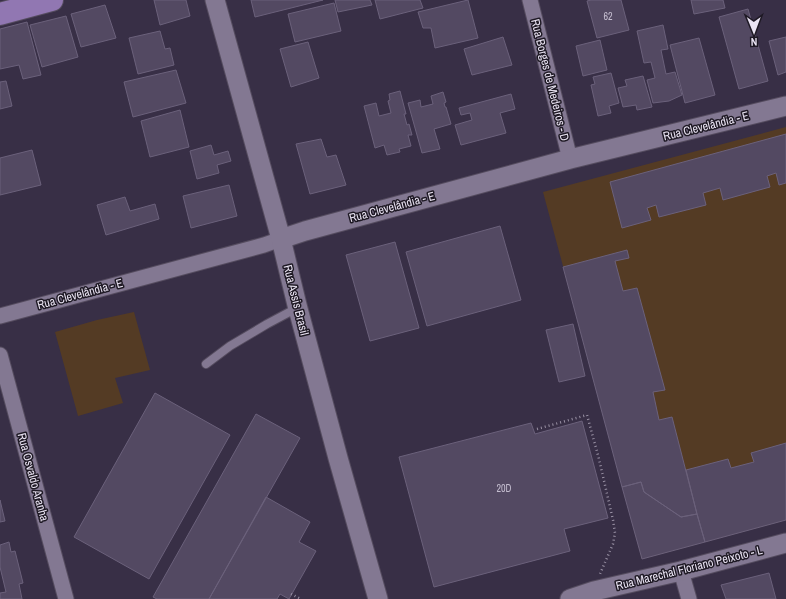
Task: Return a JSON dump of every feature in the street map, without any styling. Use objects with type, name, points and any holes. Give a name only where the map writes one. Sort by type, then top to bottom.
[{"type":"main road","points":[[0,14],[52,0]]},
{"type":"street","name":"Rua Assis Brasil","points":[[215,0],[281,239],[338,458],[378,599]]},
{"type":"street","name":"Rua Borges de Medeiros - D","points":[[530,0],[570,159]]},
{"type":"street","name":"Rua Clevelândia - E","points":[[0,316],[257,247],[305,231],[570,159],[786,106]]},
{"type":"street","name":"Rua Osvaldo Aranha","points":[[0,355],[66,599]]},
{"type":"street","name":"Rua Marechal Floriano Peixoto - L","points":[[570,599],[594,591],[681,571],[786,543]]},
{"type":"street","points":[[681,571],[689,599]]},
{"type":"lane","points":[[206,364],[230,346],[298,308]]},
{"type":"path","points":[[537,429],[587,415],[599,459],[615,533],[613,544],[601,570],[594,591]]},
{"type":"path","points":[[291,594],[301,599]]},
{"type":"shaded area","points":[[786,127],[786,520],[642,559],[543,192]]},
{"type":"shaded area","points":[[134,312],[150,370],[115,378],[123,403],[78,416],[55,332],[97,320]]},
{"type":"building","points":[[154,0],[186,0],[190,16],[160,25]]},
{"type":"building","points":[[251,0],[323,0],[255,17]]},
{"type":"building","points":[[335,0],[370,0],[372,5],[338,12]]},
{"type":"building","points":[[375,0],[420,0],[423,8],[380,19]]},
{"type":"building","points":[[468,0],[478,38],[435,48],[431,28],[423,28],[418,12]]},
{"type":"building","points":[[621,0],[629,30],[597,38],[587,1]]},
{"type":"building","points":[[691,0],[723,0],[725,8],[694,14]]},
{"type":"building","points":[[334,3],[341,31],[295,42],[288,14]]},
{"type":"building","points":[[105,5],[116,38],[81,47],[71,14]]},
{"type":"building","points":[[748,9],[768,81],[739,89],[719,17]]},
{"type":"building","points":[[66,16],[78,57],[42,67],[30,25]]},
{"type":"building","points":[[27,22],[41,75],[23,79],[19,65],[0,69],[0,29]]},
{"type":"building","points":[[663,25],[668,49],[661,50],[666,74],[675,72],[682,95],[669,101],[653,103],[647,80],[655,78],[651,62],[644,63],[637,31]]},
{"type":"building","points":[[160,31],[165,49],[170,48],[174,65],[138,74],[129,38]]},
{"type":"building","points":[[503,37],[512,65],[472,75],[464,49]]},
{"type":"building","points":[[786,37],[786,72],[778,75],[769,41]]},
{"type":"building","points":[[699,38],[715,95],[685,103],[670,45]]},
{"type":"building","points":[[600,40],[607,70],[583,76],[576,46]]},
{"type":"building","points":[[308,42],[319,78],[291,87],[280,49]]},
{"type":"building","points":[[176,70],[186,103],[133,117],[124,82]]},
{"type":"building","points":[[611,73],[619,103],[609,106],[611,113],[598,116],[591,85],[595,84],[593,77]]},
{"type":"building","points":[[643,76],[652,107],[637,110],[636,105],[623,107],[618,88],[627,86],[625,80]]},
{"type":"building","points":[[6,81],[12,106],[0,109],[0,82]]},
{"type":"building","points":[[400,91],[406,114],[404,114],[407,125],[409,124],[412,135],[408,135],[411,146],[399,149],[400,152],[387,155],[384,145],[375,148],[364,106],[376,103],[379,116],[391,113],[388,101],[390,100],[389,94]]},
{"type":"building","points":[[443,92],[446,102],[444,103],[445,107],[451,124],[434,129],[440,149],[422,153],[408,103],[420,100],[421,107],[433,104],[431,96]]},
{"type":"building","points":[[511,94],[515,109],[500,113],[506,133],[461,145],[455,125],[472,120],[470,113],[461,115],[459,108]]},
{"type":"building","points":[[180,110],[189,147],[150,157],[141,121]]},
{"type":"building","points":[[786,134],[786,183],[779,185],[776,173],[767,176],[770,187],[723,200],[720,188],[703,193],[706,205],[659,217],[656,205],[647,208],[651,220],[622,228],[610,182]]},
{"type":"building","points":[[321,139],[327,157],[336,155],[346,185],[310,194],[296,144]]},
{"type":"building","points":[[211,145],[214,155],[228,151],[231,161],[217,165],[219,173],[197,179],[190,151]]},
{"type":"building","points":[[32,150],[41,185],[0,195],[0,158]]},
{"type":"building","points":[[229,185],[237,216],[191,228],[183,196]]},
{"type":"building","points":[[125,197],[130,211],[155,204],[159,219],[106,235],[97,205]]},
{"type":"building","points":[[500,226],[521,300],[427,326],[406,252]]},
{"type":"building","points":[[395,242],[419,328],[370,341],[346,255]]},
{"type":"building","points":[[627,250],[629,258],[615,261],[623,291],[637,288],[665,390],[653,392],[659,420],[672,417],[697,514],[681,517],[644,492],[641,482],[622,487],[563,267]]},
{"type":"building","points":[[573,324],[585,376],[559,382],[546,330]]},
{"type":"building","points":[[155,393],[230,435],[149,579],[74,537]]},
{"type":"building","points":[[256,414],[300,438],[209,599],[157,599],[153,597]]},
{"type":"building","points":[[582,421],[608,518],[564,529],[570,551],[434,587],[399,457],[531,423],[535,434]]},
{"type":"building","points":[[786,443],[786,520],[705,542],[686,470],[728,459],[731,468],[754,462],[751,453]]},
{"type":"building","points":[[641,482],[644,492],[681,517],[697,514],[705,542],[642,559],[622,487]]},
{"type":"building","points":[[266,497],[310,522],[299,542],[316,551],[289,599],[280,594],[277,599],[209,599]]},
{"type":"building","points":[[0,500],[5,521],[0,522]]},
{"type":"building","points":[[9,542],[11,552],[15,551],[23,583],[19,584],[22,599],[0,599],[0,593],[6,592],[0,567],[0,545]]},
{"type":"building","points":[[769,573],[776,599],[726,599],[721,585]]}]
